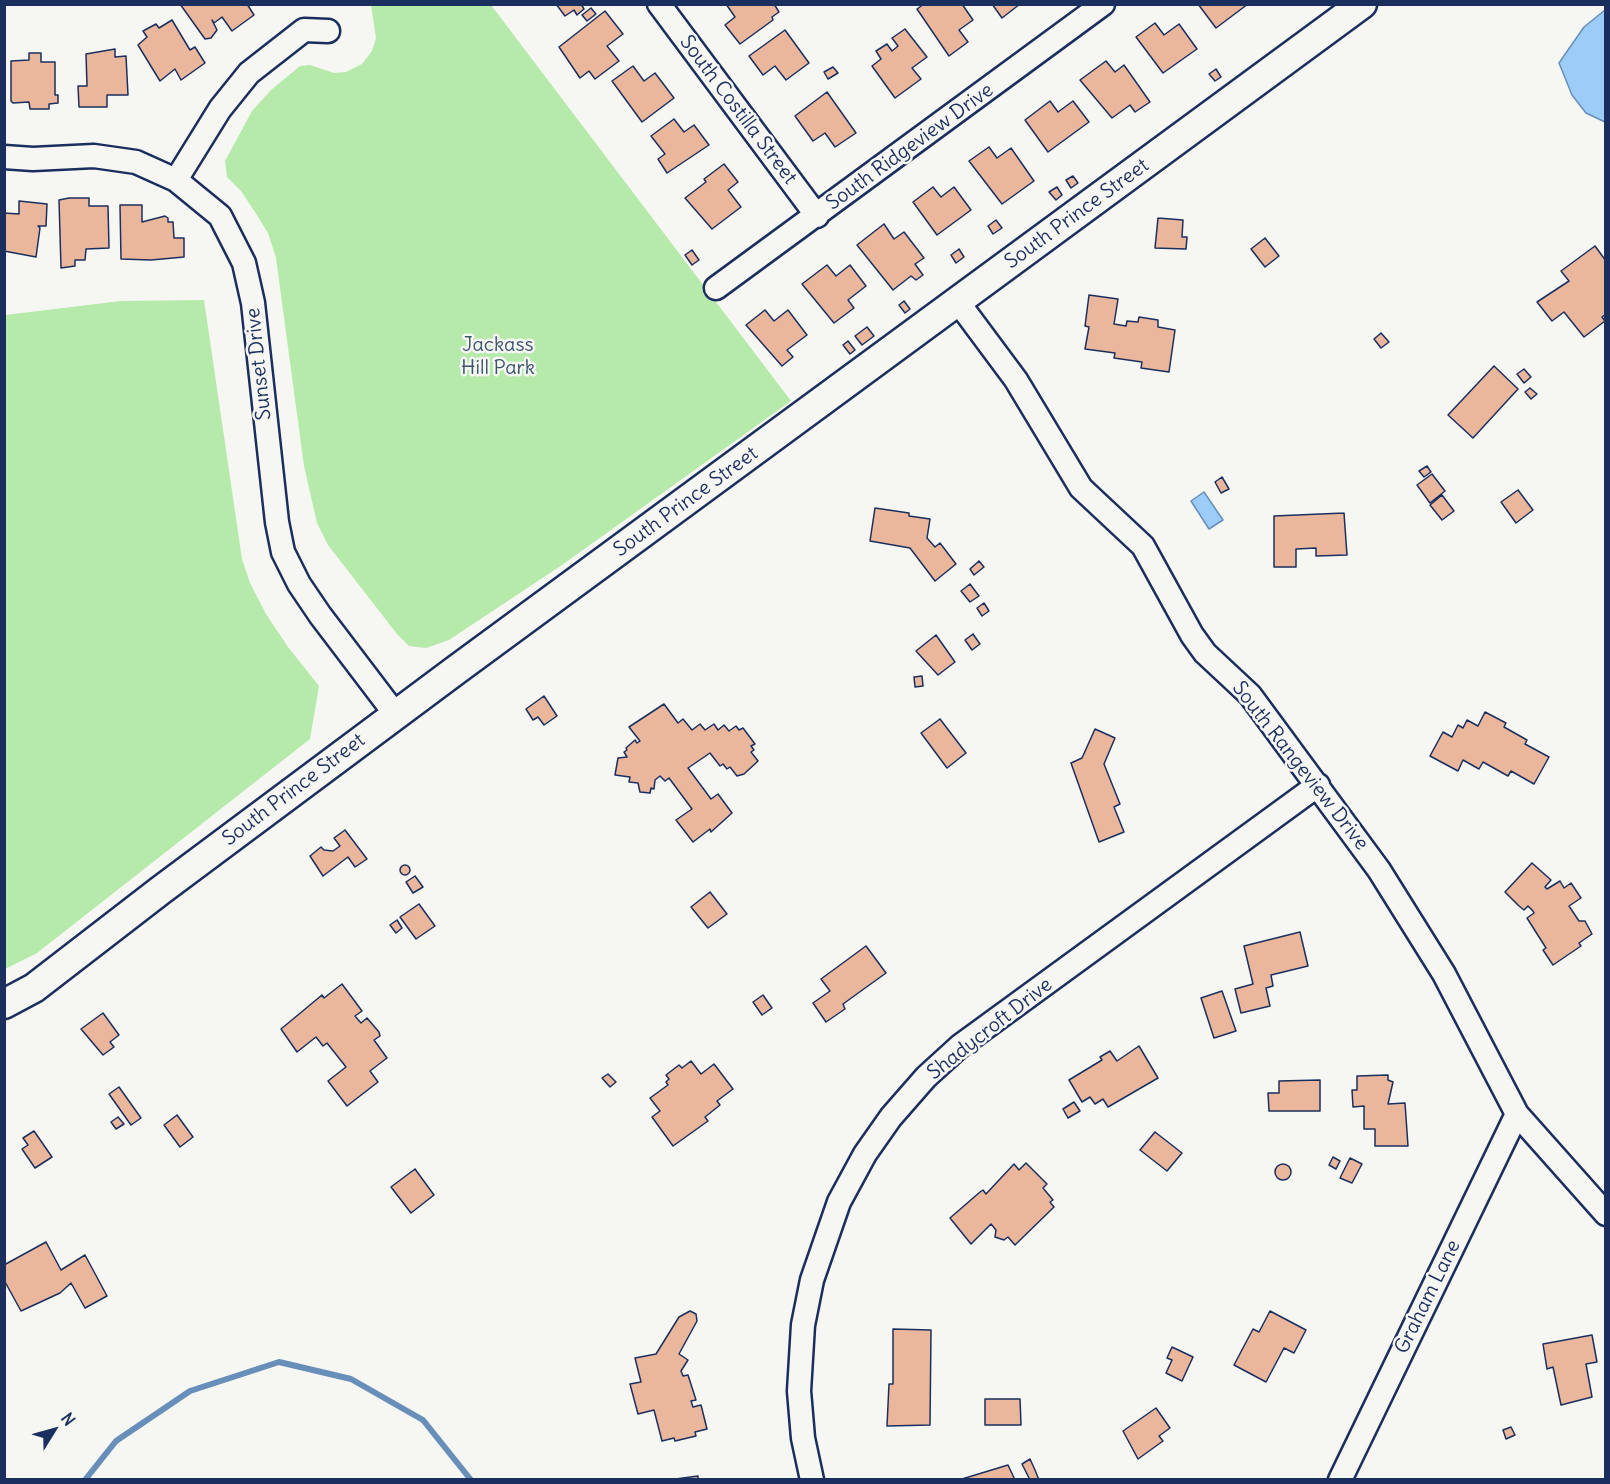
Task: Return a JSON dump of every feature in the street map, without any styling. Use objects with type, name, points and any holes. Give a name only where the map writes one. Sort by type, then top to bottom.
[{"type":"street","name":"South Costilla Street","points":[[659,4],[817,216]]},
{"type":"street","name":"South Ridgeview Drive","points":[[716,288],[1103,4]]},
{"type":"street","name":"South Prince Street","points":[[8,1003],[34,988],[396,715],[1362,4]]},
{"type":"street","points":[[176,180],[220,109],[249,73],[304,30],[328,31]]},
{"type":"street","name":"Sunset Drive","points":[[4,157],[110,158],[136,162],[176,180],[220,216],[234,238],[244,263],[253,303],[277,522],[284,552],[299,584],[320,615],[396,715]]},
{"type":"street","name":"South Rangeview Drive","points":[[958,302],[1016,380],[1080,488],[1143,546],[1192,635],[1205,653],[1250,695],[1379,870],[1425,941],[1517,1114],[1605,1214]]},
{"type":"street","name":"Shadycroft Drive","points":[[812,1479],[803,1438],[799,1391],[803,1325],[812,1280],[839,1202],[865,1154],[891,1117],[926,1077],[960,1046],[1318,785]]},
{"type":"street","name":"Graham Lane","points":[[1340,1479],[1517,1114]]},
{"type":"green space","name":"Jackass Hill Park","points":[[371,5],[491,5],[791,401],[562,565],[449,640],[426,648],[409,646],[397,634],[328,545],[317,523],[304,466],[276,258],[268,233],[241,191],[227,177],[225,161],[252,111],[271,90],[300,66],[310,65],[334,73],[346,72],[362,64],[372,51],[376,38]]},
{"type":"green space","points":[[204,300],[242,559],[250,583],[266,614],[288,647],[319,686],[310,739],[37,953],[5,969],[5,315],[121,301]]},
{"type":"water","points":[[1605,10],[1605,122],[1586,113],[1572,95],[1559,63],[1584,27]]},
{"type":"water","points":[[1204,492],[1223,520],[1209,529],[1191,501]]},
{"type":"building","points":[[180,4],[247,4],[254,15],[232,31],[222,17],[214,23],[212,20],[217,30],[211,38],[205,39]]},
{"type":"building","points":[[556,4],[581,4],[584,9],[577,15],[574,10],[565,16]]},
{"type":"building","points":[[726,4],[774,4],[779,12],[772,17],[773,20],[740,44],[725,25],[735,17]]},
{"type":"building","points":[[924,4],[962,4],[973,20],[959,30],[968,42],[949,56],[917,9]]},
{"type":"building","points":[[992,4],[1020,4],[1002,18]]},
{"type":"building","points":[[1198,4],[1248,4],[1216,28]]},
{"type":"building","points":[[591,8],[596,14],[587,21],[582,15]]},
{"type":"building","points":[[605,11],[623,34],[607,46],[619,61],[595,79],[589,71],[580,78],[559,47]]},
{"type":"building","points":[[172,20],[190,50],[195,47],[205,63],[181,80],[175,69],[160,81],[138,45],[147,37],[143,31],[156,24],[159,28]]},
{"type":"building","points":[[1155,23],[1164,35],[1179,24],[1197,49],[1163,73],[1136,37]]},
{"type":"building","points":[[905,29],[927,57],[912,68],[921,79],[895,98],[872,66],[881,59],[876,51],[887,44],[892,51],[898,46],[892,38]]},
{"type":"building","points":[[785,30],[809,63],[786,80],[775,66],[763,75],[749,56]]},
{"type":"building","points":[[115,49],[115,57],[126,56],[128,95],[107,95],[107,107],[79,107],[78,86],[87,86],[86,54]]},
{"type":"building","points":[[29,53],[41,53],[41,62],[55,62],[55,95],[58,95],[58,103],[49,104],[49,109],[30,109],[29,102],[13,103],[11,101],[11,61],[29,60]]},
{"type":"building","points":[[1106,61],[1115,72],[1124,65],[1150,102],[1135,112],[1130,105],[1112,118],[1080,80]]},
{"type":"building","points":[[633,66],[644,81],[655,73],[674,98],[642,122],[612,81]]},
{"type":"building","points":[[833,67],[838,73],[828,79],[824,72]]},
{"type":"building","points":[[1216,69],[1221,77],[1215,81],[1209,74]]},
{"type":"building","points":[[827,92],[856,133],[835,147],[825,133],[813,141],[795,116]]},
{"type":"building","points":[[1050,101],[1058,112],[1073,101],[1089,122],[1048,152],[1025,120]]},
{"type":"building","points":[[674,119],[684,132],[694,125],[709,145],[667,173],[658,159],[665,154],[651,136]]},
{"type":"building","points":[[989,147],[997,158],[1011,148],[1034,181],[1002,204],[969,161]]},
{"type":"building","points":[[724,164],[738,182],[728,190],[741,207],[712,229],[685,198],[706,182],[704,179]]},
{"type":"building","points":[[1073,176],[1078,183],[1071,188],[1066,180]]},
{"type":"building","points":[[933,187],[941,197],[954,187],[971,210],[937,235],[913,202]]},
{"type":"building","points":[[1057,187],[1062,195],[1056,200],[1049,192]]},
{"type":"building","points":[[89,198],[89,206],[108,206],[109,248],[86,249],[85,260],[75,260],[75,266],[61,268],[59,200]]},
{"type":"building","points":[[19,201],[47,204],[46,226],[38,226],[40,228],[36,257],[4,251],[4,213],[19,214]]},
{"type":"building","points":[[120,205],[142,205],[142,222],[165,216],[168,222],[173,222],[174,238],[184,238],[184,257],[151,260],[121,259]]},
{"type":"building","points":[[1158,218],[1183,220],[1182,237],[1187,237],[1186,249],[1155,248]]},
{"type":"building","points":[[996,220],[1002,228],[993,234],[988,226]]},
{"type":"building","points":[[884,224],[894,239],[904,232],[924,258],[915,264],[923,275],[916,280],[911,276],[893,290],[857,245]]},
{"type":"building","points":[[1265,238],[1279,256],[1265,267],[1251,249]]},
{"type":"building","points":[[1595,246],[1606,261],[1606,314],[1602,317],[1605,321],[1584,337],[1564,312],[1552,321],[1537,302],[1569,281],[1561,271]]},
{"type":"building","points":[[959,249],[964,257],[956,263],[951,255]]},
{"type":"building","points":[[692,250],[699,260],[692,265],[685,255]]},
{"type":"building","points":[[827,265],[836,276],[850,265],[866,286],[848,300],[854,308],[834,323],[802,284]]},
{"type":"building","points":[[1089,295],[1118,299],[1114,324],[1126,326],[1127,321],[1138,322],[1139,317],[1158,320],[1158,327],[1175,330],[1169,372],[1141,368],[1142,362],[1114,358],[1115,353],[1085,349],[1089,327],[1085,326]]},
{"type":"building","points":[[904,301],[910,309],[905,313],[899,305]]},
{"type":"building","points":[[765,310],[774,321],[788,310],[807,335],[787,350],[793,357],[782,366],[746,325]]},
{"type":"building","points":[[867,327],[874,336],[862,345],[855,336]]},
{"type":"building","points":[[1381,333],[1389,342],[1381,348],[1374,339]]},
{"type":"building","points":[[848,341],[855,350],[850,354],[843,345]]},
{"type":"building","points":[[1494,366],[1518,389],[1473,438],[1448,415]]},
{"type":"building","points":[[1524,369],[1531,377],[1524,383],[1517,374]]},
{"type":"building","points":[[1530,388],[1537,394],[1531,399],[1525,392]]},
{"type":"building","points":[[1427,466],[1431,472],[1424,477],[1419,471]]},
{"type":"building","points":[[1432,474],[1445,491],[1430,503],[1417,485]]},
{"type":"building","points":[[1222,477],[1229,489],[1221,493],[1215,482]]},
{"type":"building","points":[[1518,490],[1533,510],[1516,523],[1501,502]]},
{"type":"building","points":[[1442,495],[1454,511],[1442,520],[1430,505]]},
{"type":"building","points":[[875,508],[930,519],[927,538],[935,547],[940,543],[956,564],[935,581],[910,548],[870,541]]},
{"type":"building","points":[[1344,513],[1347,555],[1316,556],[1316,548],[1296,549],[1296,567],[1274,567],[1274,516]]},
{"type":"building","points":[[979,561],[984,567],[974,575],[970,569]]},
{"type":"building","points":[[970,584],[979,596],[970,602],[961,591]]},
{"type":"building","points":[[984,603],[989,611],[982,616],[977,608]]},
{"type":"building","points":[[973,634],[980,644],[972,650],[965,640]]},
{"type":"building","points":[[936,635],[955,662],[938,675],[916,651]]},
{"type":"building","points":[[922,676],[923,686],[915,687],[914,677]]},
{"type":"building","points":[[544,696],[557,716],[544,725],[538,717],[533,720],[526,709]]},
{"type":"building","points":[[664,704],[678,723],[683,719],[692,730],[700,724],[705,730],[714,724],[718,730],[724,725],[729,731],[736,726],[739,730],[743,728],[755,744],[751,746],[754,750],[751,752],[758,761],[744,774],[737,776],[730,767],[727,769],[723,764],[720,766],[710,753],[688,768],[711,799],[718,794],[732,813],[711,832],[710,829],[693,842],[676,820],[692,809],[669,778],[665,781],[660,776],[655,780],[654,789],[651,788],[650,793],[640,792],[638,783],[629,782],[630,777],[615,775],[618,758],[627,757],[624,752],[626,748],[635,740],[637,743],[640,741],[629,727]]},
{"type":"building","points":[[1485,712],[1506,723],[1504,727],[1527,740],[1525,744],[1549,757],[1534,784],[1511,771],[1508,776],[1483,762],[1479,769],[1463,760],[1458,771],[1430,756],[1443,732],[1452,737],[1458,725],[1463,728],[1467,720],[1478,726]]},
{"type":"building","points":[[940,719],[966,753],[947,768],[921,733]]},
{"type":"building","points":[[1095,729],[1115,738],[1104,764],[1120,804],[1114,807],[1124,832],[1099,842],[1071,763],[1082,758]]},
{"type":"building","points":[[345,830],[367,859],[355,867],[348,857],[323,876],[310,856],[321,847],[324,850],[333,851],[340,846],[334,838]]},
{"type":"building","points":[[1532,863],[1551,880],[1545,887],[1547,889],[1560,881],[1564,888],[1571,883],[1581,898],[1569,906],[1579,921],[1585,921],[1592,934],[1579,943],[1581,946],[1553,965],[1543,950],[1546,948],[1527,918],[1534,913],[1533,911],[1528,906],[1524,910],[1505,892]]},
{"type":"building","points":[[405,865],[410,870],[405,875],[400,870]]},
{"type":"building","points":[[415,876],[423,887],[413,893],[406,882]]},
{"type":"building","points":[[710,892],[727,914],[708,928],[691,907]]},
{"type":"building","points":[[419,904],[435,926],[416,939],[400,917]]},
{"type":"building","points":[[397,920],[402,928],[396,933],[390,925]]},
{"type":"building","points":[[1300,932],[1308,966],[1271,975],[1273,986],[1266,988],[1270,1006],[1241,1013],[1235,989],[1253,984],[1244,946]]},
{"type":"building","points":[[866,946],[886,973],[843,1004],[845,1009],[826,1022],[813,1003],[830,991],[821,979]]},
{"type":"building","points":[[342,984],[362,1011],[355,1016],[361,1023],[367,1018],[379,1032],[380,1036],[374,1040],[387,1058],[370,1071],[378,1082],[347,1106],[328,1081],[346,1067],[327,1043],[323,1046],[316,1037],[297,1052],[281,1029],[322,995],[324,998]]},
{"type":"building","points":[[1222,991],[1236,1031],[1214,1038],[1201,998]]},
{"type":"building","points":[[763,995],[772,1008],[762,1015],[753,1002]]},
{"type":"building","points":[[103,1013],[119,1035],[110,1042],[114,1047],[103,1055],[81,1029]]},
{"type":"building","points":[[1139,1046],[1158,1078],[1108,1107],[1103,1099],[1095,1104],[1090,1097],[1082,1102],[1069,1080],[1102,1060],[1100,1057],[1110,1051],[1117,1061]]},
{"type":"building","points":[[691,1061],[701,1074],[714,1064],[733,1089],[717,1101],[720,1105],[705,1117],[708,1121],[673,1146],[652,1117],[660,1111],[650,1098],[668,1085],[666,1082],[669,1079],[666,1075],[679,1065],[682,1068]]},
{"type":"building","points":[[608,1074],[616,1082],[610,1087],[602,1078]]},
{"type":"building","points":[[1388,1075],[1388,1080],[1393,1082],[1388,1104],[1405,1103],[1408,1146],[1375,1146],[1375,1129],[1364,1129],[1364,1106],[1353,1107],[1352,1090],[1357,1090],[1357,1076]]},
{"type":"building","points":[[1320,1080],[1320,1111],[1269,1111],[1268,1093],[1279,1093],[1279,1081]]},
{"type":"building","points":[[119,1087],[141,1118],[131,1125],[109,1094]]},
{"type":"building","points":[[1074,1102],[1080,1111],[1068,1118],[1063,1109]]},
{"type":"building","points":[[177,1115],[193,1137],[180,1147],[164,1125]]},
{"type":"building","points":[[118,1117],[124,1124],[116,1129],[111,1122]]},
{"type":"building","points":[[34,1131],[52,1157],[35,1168],[22,1149],[28,1145],[23,1138]]},
{"type":"building","points":[[1155,1132],[1182,1153],[1167,1171],[1140,1150]]},
{"type":"building","points":[[1333,1157],[1340,1161],[1336,1169],[1329,1165]]},
{"type":"building","points":[[1350,1158],[1362,1164],[1352,1183],[1340,1178]]},
{"type":"building","points":[[1026,1163],[1047,1184],[1043,1188],[1053,1200],[1050,1202],[1054,1207],[1015,1245],[1008,1237],[1004,1240],[995,1237],[996,1230],[991,1224],[971,1244],[950,1218],[983,1190],[986,1194],[1014,1164],[1019,1170]]},
{"type":"building","points":[[1283,1164],[1289,1166],[1291,1172],[1289,1178],[1283,1180],[1277,1178],[1275,1172],[1277,1166]]},
{"type":"building","points":[[415,1169],[434,1195],[411,1213],[391,1187]]},
{"type":"building","points":[[46,1242],[61,1270],[85,1255],[107,1296],[85,1308],[71,1283],[60,1293],[21,1311],[4,1280],[4,1265]]},
{"type":"building","points":[[690,1311],[696,1314],[697,1321],[679,1354],[688,1360],[681,1371],[683,1376],[688,1375],[696,1400],[691,1401],[693,1407],[701,1405],[707,1429],[695,1432],[696,1436],[675,1441],[674,1438],[662,1441],[654,1410],[638,1414],[630,1384],[641,1382],[635,1358],[656,1354],[679,1317]]},
{"type":"building","points":[[1270,1311],[1306,1330],[1294,1353],[1284,1348],[1266,1382],[1234,1365],[1253,1329],[1259,1332]]},
{"type":"building","points":[[893,1329],[931,1330],[930,1425],[887,1426],[889,1384],[893,1384]]},
{"type":"building","points":[[1592,1335],[1597,1362],[1586,1364],[1592,1397],[1561,1405],[1553,1367],[1547,1369],[1543,1344]]},
{"type":"building","points":[[1172,1347],[1193,1357],[1182,1381],[1166,1373],[1172,1360],[1167,1358]]},
{"type":"building","points":[[985,1399],[1020,1399],[1021,1425],[985,1425]]},
{"type":"building","points":[[1156,1408],[1170,1428],[1159,1436],[1163,1441],[1138,1459],[1123,1431]]},
{"type":"building","points":[[1511,1427],[1515,1435],[1506,1439],[1503,1430]]},
{"type":"building","points":[[1030,1459],[1039,1480],[1030,1480],[1022,1464]]},
{"type":"building","points":[[1008,1465],[1015,1480],[962,1480],[962,1479]]},
{"type":"building","points":[[698,1476],[698,1480],[668,1480]]},
{"type":"waterway","points":[[85,1480],[116,1441],[190,1391],[279,1362],[351,1379],[423,1420],[471,1480]]}]
